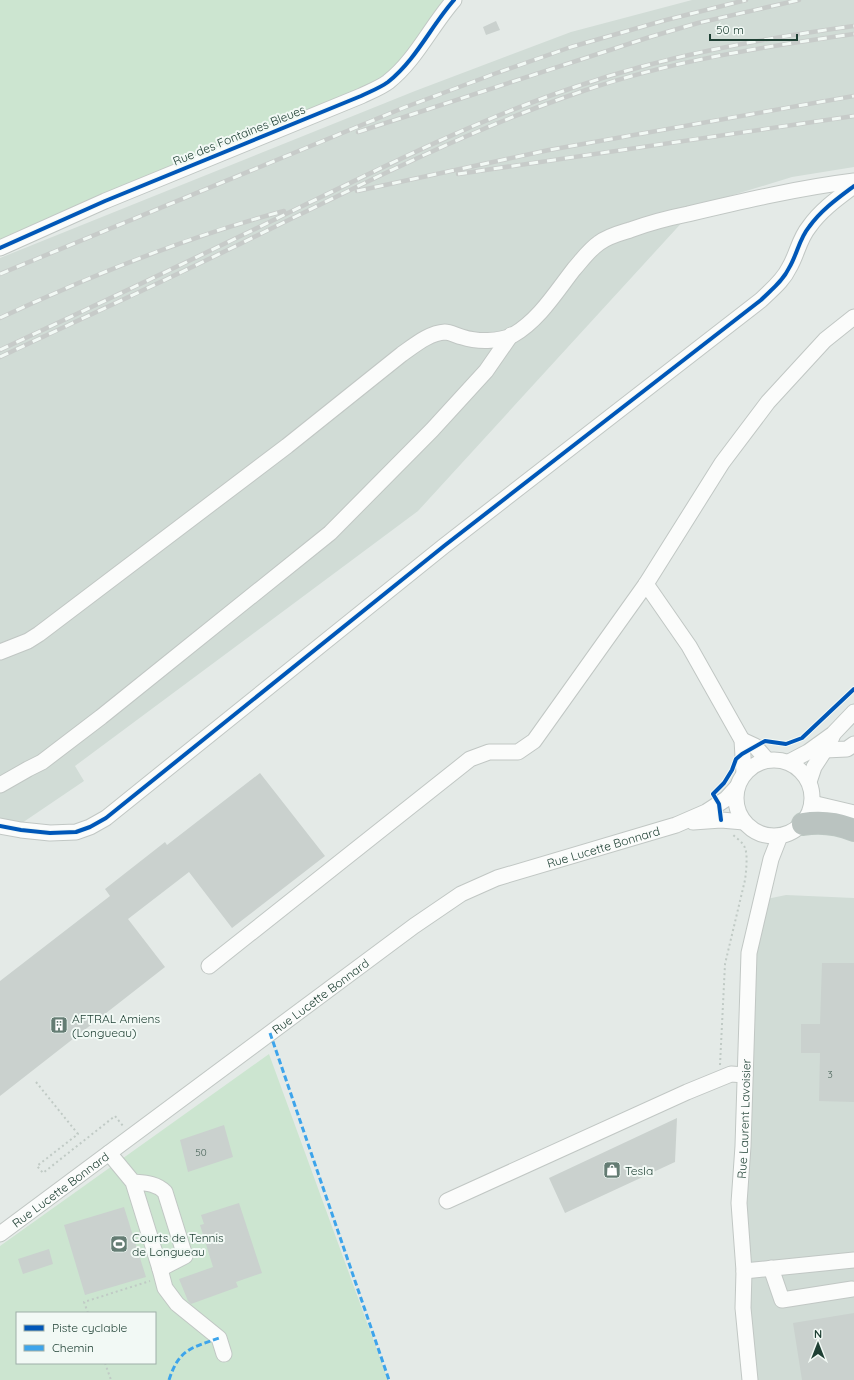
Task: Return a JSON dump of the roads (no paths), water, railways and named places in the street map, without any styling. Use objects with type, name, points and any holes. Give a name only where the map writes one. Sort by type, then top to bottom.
[{"type":"highway","points":[[803,824],[828,822],[854,830]]},
{"type":"street","name":"Rue des Fontaines Bleues","points":[[0,248],[105,201],[360,96],[387,83],[403,69],[443,12],[454,0]]},
{"type":"street","points":[[0,652],[28,641],[39,634],[281,451],[419,342],[446,332],[463,338],[475,340],[494,340],[511,335],[528,325],[547,304],[585,256],[600,242],[656,221],[831,184],[854,181]]},
{"type":"street","points":[[0,826],[50,833],[76,832],[90,827],[106,818],[444,546],[761,300],[790,268],[808,227],[833,202],[854,186]]},
{"type":"street","points":[[209,966],[470,759],[489,752],[518,752],[534,741],[646,584],[722,463],[768,402],[825,340],[854,317]]},
{"type":"street","points":[[0,785],[42,762],[101,717],[238,609],[330,533],[432,430],[486,371],[511,335]]},
{"type":"street","points":[[646,584],[690,646],[742,740],[744,773]]},
{"type":"street","points":[[789,762],[808,752],[833,734],[854,712]]},
{"type":"street","points":[[810,782],[814,767],[833,734]]},
{"type":"street","points":[[742,740],[755,746],[768,760]]},
{"type":"street","points":[[825,750],[847,749],[854,744]]},
{"type":"street","points":[[779,759],[789,762],[801,770],[810,782],[812,789],[812,803],[807,817],[803,824],[796,829],[780,836],[760,834],[751,829],[744,822],[738,812],[735,800],[737,787],[744,773],[759,762],[779,759]]},
{"type":"street","name":"Rue Lucette Bonnard","points":[[0,1234],[420,921],[461,894],[497,878],[676,824],[706,812],[726,799],[737,787]]},
{"type":"street","points":[[812,803],[854,813]]},
{"type":"street","name":"Rue Lucette Bonnard","points":[[676,824],[722,820],[744,822]]},
{"type":"street","points":[[760,834],[771,859]]},
{"type":"street","name":"Rue Laurent Lavoisier","points":[[750,1380],[743,1308],[744,1271],[739,1203],[744,1146],[749,953],[771,859],[780,836]]},
{"type":"street","points":[[447,1201],[720,1078],[731,1074],[746,1075]]},
{"type":"street","points":[[109,1153],[133,1182],[165,1288],[177,1304],[219,1338],[224,1354]]},
{"type":"street","points":[[133,1182],[159,1186],[165,1192],[183,1249],[185,1256],[161,1274]]},
{"type":"street","points":[[744,1271],[854,1260]]},
{"type":"street","points":[[771,1268],[782,1300],[852,1289]]},
{"type":"railway","points":[[0,274],[403,108],[494,74],[571,47],[666,20],[746,0]]},
{"type":"railway","points":[[358,132],[650,37],[698,23],[799,0]]},
{"type":"railway","points":[[0,350],[394,162],[501,114],[575,87],[643,66],[748,43],[854,26]]},
{"type":"railway","points":[[0,357],[182,272],[410,161],[539,107],[616,80],[683,63],[785,44],[854,34]]},
{"type":"railway","points":[[357,191],[549,150],[854,96]]},
{"type":"railway","points":[[458,174],[854,116]]},
{"type":"railway","points":[[0,318],[69,287],[140,258],[247,221],[284,211]]},
{"type":"place","name":"AFTRAL Amiens (Longueau)","points":[[59,1025]]},
{"type":"place","name":"Tesla","points":[[612,1170]]},
{"type":"place","name":"Courts de Tennis de Longueau","points":[[119,1244]]}]
